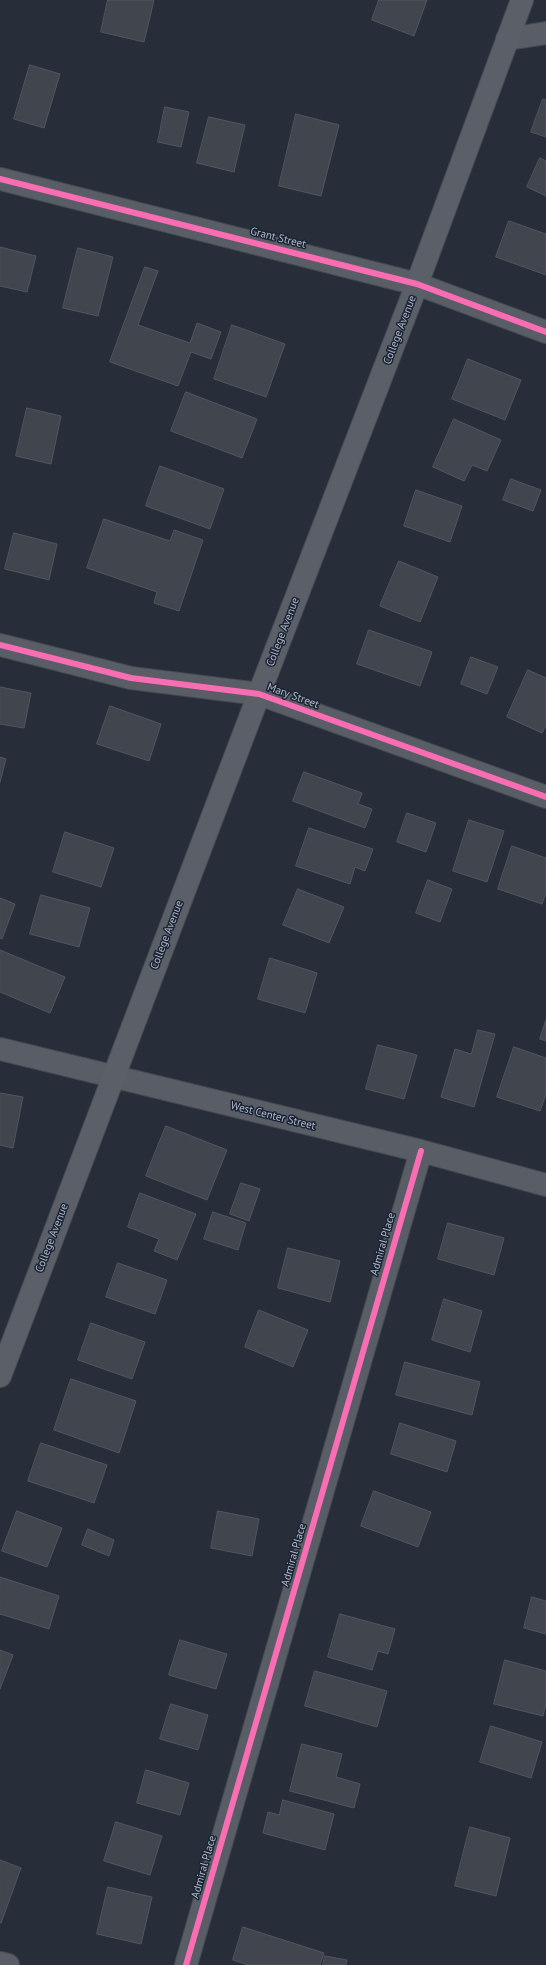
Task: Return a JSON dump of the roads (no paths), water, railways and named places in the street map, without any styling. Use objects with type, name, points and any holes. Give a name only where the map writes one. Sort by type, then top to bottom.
[{"type":"main road","name":"College Avenue","points":[[0,1376],[259,694],[417,284],[522,0]]},
{"type":"street","points":[[507,39],[546,33]]},
{"type":"street","name":"Grant Street","points":[[0,179],[417,284],[546,332]]},
{"type":"street","name":"Mary Street","points":[[0,645],[131,678],[259,694],[546,797]]},
{"type":"street","name":"West Center Street","points":[[0,1049],[420,1151],[546,1185]]},
{"type":"street","name":"Admiral Place","points":[[186,1965],[420,1151]]},
{"type":"street","points":[[0,1963],[8,1965]]}]
